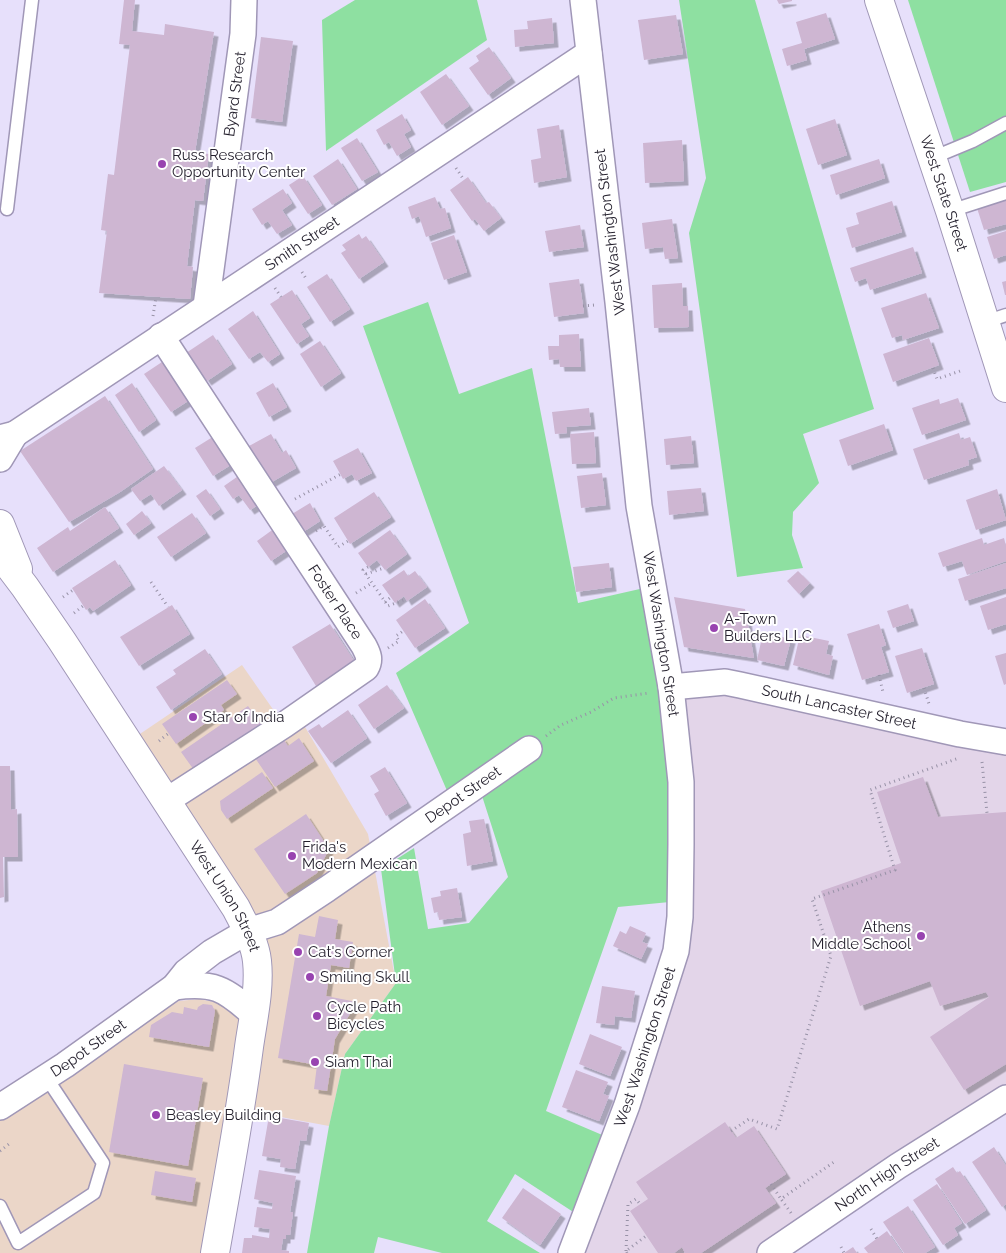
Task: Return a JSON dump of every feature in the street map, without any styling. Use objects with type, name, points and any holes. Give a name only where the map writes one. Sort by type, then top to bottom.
[{"type":"main road","name":"West State Street","points":[[879,0],[950,211],[996,319],[1006,388]]},
{"type":"main road","name":"West Union Street","points":[[0,524],[25,587]]},
{"type":"main road","name":"West Union Street","points":[[0,554],[25,587],[236,908],[248,931],[257,960],[258,977],[254,1014],[240,1110],[215,1253]]},
{"type":"street","name":"Byard Street","points":[[206,306],[243,34],[244,0]]},
{"type":"street","name":"West Washington Street","points":[[571,1253],[627,1105],[676,951],[680,918],[681,782],[662,690],[639,506],[618,302],[583,0]]},
{"type":"street","name":"Smith Street","points":[[0,459],[7,436],[157,326],[206,306],[589,53]]},
{"type":"street","name":"Foster Place","points":[[157,326],[364,646],[370,662],[366,668],[298,715],[166,801]]},
{"type":"street","name":"South Lancaster Street","points":[[662,690],[725,682],[960,734],[1006,742]]},
{"type":"street","name":"Depot Street","points":[[0,1107],[46,1077],[174,986],[186,972],[206,957],[248,931],[277,922],[529,749]]},
{"type":"street","points":[[174,986],[204,984],[218,988],[233,996],[254,1014]]},
{"type":"street","name":"North High Street","points":[[770,1253],[898,1166],[1006,1098]]},
{"type":"lane","points":[[7,209],[32,0]]},
{"type":"lane","points":[[932,158],[973,141],[1006,123]]},
{"type":"lane","points":[[950,211],[1006,193]]},
{"type":"lane","points":[[0,1206],[18,1248],[94,1193],[103,1163],[46,1077]]},
{"type":"path","points":[[156,297],[157,326]]},
{"type":"path","points":[[583,306],[594,305]]},
{"type":"path","points":[[933,368],[937,379],[963,370]]},
{"type":"path","points":[[291,504],[295,499],[341,474]]},
{"type":"path","points":[[311,534],[324,526],[338,547],[348,541]]},
{"type":"path","points":[[368,567],[363,570],[388,606],[406,599]]},
{"type":"path","points":[[366,574],[384,568]]},
{"type":"path","points":[[151,582],[168,607]]},
{"type":"path","points":[[63,597],[73,590]]},
{"type":"path","points":[[385,602],[391,597]]},
{"type":"path","points":[[74,612],[84,606]]},
{"type":"path","points":[[387,650],[399,641],[396,636],[403,631]]},
{"type":"path","points":[[879,675],[884,692]]},
{"type":"path","points":[[924,688],[928,700]]},
{"type":"path","points":[[529,749],[561,725],[591,712],[614,698],[662,690]]},
{"type":"path","points":[[159,740],[169,733]]},
{"type":"path","points":[[981,753],[987,813]]},
{"type":"path","points":[[731,1131],[749,1120],[777,1128],[831,956],[812,899],[895,870],[870,790],[968,756]]},
{"type":"path","points":[[0,1151],[9,1144]]},
{"type":"path","points":[[781,1199],[834,1162]]},
{"type":"path","points":[[771,1184],[788,1209]]},
{"type":"path","points":[[627,1252],[628,1204],[636,1199],[640,1204]]},
{"type":"path","points":[[871,1230],[877,1239]]},
{"type":"path","points":[[627,1252],[646,1236]]},
{"type":"path","points":[[841,1248],[844,1253]]},
{"type":"shaded area","points":[[242,665],[284,725],[298,715],[368,834],[396,983],[345,1054],[329,1126],[243,1110],[213,1253],[0,1253],[0,1107],[65,1065],[179,1001],[199,999],[214,1002],[250,1000],[248,931],[128,742]]},
{"type":"shaded area","points":[[697,684],[1006,742],[1006,1098],[772,1253],[571,1253],[676,951],[671,687]]},
{"type":"green space","points":[[355,0],[477,0],[487,40],[326,151],[322,20]]},
{"type":"green space","points":[[679,0],[755,0],[874,409],[803,434],[819,483],[793,512],[792,535],[803,568],[737,577],[689,233],[706,178]]},
{"type":"green space","points":[[908,0],[1006,0],[1006,182],[970,192]]},
{"type":"green space","points":[[428,302],[459,394],[532,368],[578,603],[653,586],[680,901],[618,907],[546,1111],[614,1140],[584,1219],[515,1174],[487,1221],[540,1253],[442,1253],[378,1237],[374,1253],[307,1253],[329,1126],[345,1054],[396,983],[381,869],[414,848],[428,929],[469,923],[508,877],[475,774],[448,793],[396,673],[469,623],[363,326]]},
{"type":"building","name":"Russ Research Opportunity Center","points":[[124,0],[135,0],[132,31],[164,35],[165,24],[214,32],[195,152],[209,154],[203,201],[195,200],[187,266],[193,267],[190,299],[99,293],[107,231],[101,230],[108,174],[114,175],[130,45],[119,44]]},
{"type":"building","points":[[777,0],[792,0],[792,1],[779,4]]},
{"type":"building","points":[[826,13],[835,39],[804,49],[807,60],[787,66],[782,49],[802,43],[796,22]]},
{"type":"building","points":[[676,15],[683,54],[644,60],[638,20]]},
{"type":"building","points":[[552,18],[554,43],[515,47],[514,30],[528,29],[527,21]]},
{"type":"building","points":[[261,37],[293,41],[282,122],[251,118]]},
{"type":"building","points":[[489,47],[511,78],[488,95],[469,68],[479,61],[476,56]]},
{"type":"building","points":[[446,74],[469,106],[442,125],[420,92]]},
{"type":"building","points":[[402,114],[411,130],[404,134],[411,147],[397,156],[389,142],[384,145],[376,130]]},
{"type":"building","points":[[835,119],[847,155],[818,165],[806,129]]},
{"type":"building","points":[[559,125],[567,177],[534,183],[531,160],[541,158],[537,129]]},
{"type":"building","points":[[357,138],[378,172],[362,181],[341,148]]},
{"type":"building","points":[[682,140],[684,181],[645,183],[643,143]]},
{"type":"building","points":[[338,159],[357,189],[332,205],[313,176]]},
{"type":"building","points":[[879,159],[885,178],[836,195],[830,175]]},
{"type":"building","points":[[303,176],[322,205],[308,214],[289,185]]},
{"type":"building","points":[[468,177],[486,203],[489,202],[501,218],[484,231],[475,219],[472,221],[450,190]]},
{"type":"building","points":[[283,189],[292,203],[282,210],[292,225],[277,234],[268,221],[262,225],[252,209]]},
{"type":"building","points":[[435,197],[440,209],[445,208],[451,228],[426,237],[419,216],[412,219],[408,207]]},
{"type":"building","points":[[1006,200],[1006,224],[984,230],[977,208]]},
{"type":"building","points":[[892,201],[902,232],[852,248],[846,228],[859,224],[856,213]]},
{"type":"building","points":[[672,219],[678,258],[665,259],[663,247],[645,249],[642,223]]},
{"type":"building","points":[[580,225],[584,247],[549,252],[545,231]]},
{"type":"building","points":[[1006,231],[1006,255],[994,259],[987,237]]},
{"type":"building","points":[[359,234],[362,239],[366,236],[384,262],[359,279],[341,253],[346,250],[342,245]]},
{"type":"building","points":[[454,235],[467,272],[444,280],[431,243]]},
{"type":"building","points":[[913,247],[922,273],[870,290],[866,278],[855,282],[850,268]]},
{"type":"building","points":[[327,274],[350,309],[330,322],[307,287]]},
{"type":"building","points":[[579,279],[584,313],[554,317],[549,283]]},
{"type":"building","points":[[1006,281],[1006,295],[1005,295],[1002,282]]},
{"type":"building","points":[[682,283],[683,306],[688,306],[689,327],[654,328],[652,285]]},
{"type":"building","points":[[292,290],[310,318],[301,324],[309,336],[297,344],[270,304]]},
{"type":"building","points":[[926,293],[939,328],[903,340],[902,335],[892,338],[881,308]]},
{"type":"building","points":[[253,311],[280,354],[268,362],[260,352],[249,359],[228,329]]},
{"type":"building","points":[[579,334],[581,367],[560,367],[559,359],[549,360],[548,346],[559,346],[559,335]]},
{"type":"building","points":[[213,335],[232,364],[207,381],[186,353]]},
{"type":"building","points":[[929,338],[939,365],[893,382],[883,354]]},
{"type":"building","points":[[320,341],[341,373],[321,387],[300,354]]},
{"type":"building","points":[[165,360],[191,399],[171,412],[144,374]]},
{"type":"building","points":[[132,383],[156,420],[139,432],[115,395]]},
{"type":"building","points":[[273,383],[287,407],[269,417],[256,393]]},
{"type":"building","points":[[105,396],[153,469],[120,492],[69,522],[20,451]]},
{"type":"building","points":[[958,398],[966,420],[922,435],[912,408],[939,399],[940,404]]},
{"type":"building","points":[[589,408],[591,425],[566,427],[567,433],[555,434],[552,412]]},
{"type":"building","points":[[884,424],[893,450],[848,466],[839,440]]},
{"type":"building","points":[[594,432],[596,463],[572,464],[570,434]]},
{"type":"building","points":[[219,433],[237,461],[213,476],[195,448]]},
{"type":"building","points":[[959,433],[961,440],[970,437],[977,457],[968,460],[969,465],[924,480],[913,449]]},
{"type":"building","points":[[271,434],[282,453],[286,450],[296,468],[270,483],[249,446]]},
{"type":"building","points":[[691,436],[694,463],[666,465],[664,439]]},
{"type":"building","points":[[358,448],[372,473],[356,481],[352,474],[343,479],[333,461]]},
{"type":"building","points":[[164,466],[182,490],[159,506],[151,494],[140,501],[131,489]]},
{"type":"building","points":[[244,472],[264,501],[250,510],[239,495],[233,499],[224,486]]},
{"type":"building","points":[[602,473],[606,505],[581,508],[577,476]]},
{"type":"building","points":[[701,488],[704,511],[669,515],[667,491]]},
{"type":"building","points":[[206,489],[220,509],[210,516],[196,496]]},
{"type":"building","points":[[997,489],[1006,520],[976,530],[966,500]]},
{"type":"building","points":[[374,492],[391,517],[350,544],[334,518]]},
{"type":"building","points":[[310,503],[320,521],[303,532],[292,514]]},
{"type":"building","points":[[105,507],[119,528],[53,572],[37,548],[68,527],[70,531]]},
{"type":"building","points":[[142,511],[151,523],[134,535],[126,524]]},
{"type":"building","points":[[192,513],[206,533],[171,557],[157,537]]},
{"type":"building","points":[[275,528],[289,549],[271,561],[257,541]]},
{"type":"building","points":[[390,530],[407,554],[385,570],[377,560],[368,567],[358,553]]},
{"type":"building","points":[[982,538],[984,545],[1004,538],[1006,561],[967,575],[962,561],[943,567],[938,553]]},
{"type":"building","points":[[115,560],[131,585],[93,611],[90,607],[86,610],[72,588]]},
{"type":"building","points":[[609,563],[612,587],[576,592],[573,567]]},
{"type":"building","points":[[1006,563],[1006,588],[965,601],[958,579]]},
{"type":"building","points":[[404,570],[408,576],[415,571],[427,587],[407,601],[404,596],[395,603],[382,585]]},
{"type":"building","points":[[798,571],[810,583],[799,594],[787,581]]},
{"type":"building","name":"A-Town Builders LLC","points":[[674,597],[745,609],[754,658],[684,647]]},
{"type":"building","points":[[1006,597],[1006,624],[988,630],[980,606]]},
{"type":"building","points":[[425,599],[445,628],[415,648],[396,620]]},
{"type":"building","points":[[908,604],[914,621],[893,628],[887,611]]},
{"type":"building","points":[[172,605],[190,634],[139,666],[120,637]]},
{"type":"building","points":[[330,624],[354,661],[316,686],[292,647]]},
{"type":"building","points":[[879,624],[886,645],[881,647],[889,672],[862,680],[847,634]]},
{"type":"building","points":[[763,633],[791,639],[784,666],[757,660]]},
{"type":"building","points":[[800,635],[829,641],[826,654],[833,656],[829,675],[793,665]]},
{"type":"building","points":[[922,648],[934,684],[907,693],[895,656]]},
{"type":"building","points":[[205,649],[222,674],[171,710],[156,687],[176,674],[173,670]]},
{"type":"building","points":[[1006,653],[1006,684],[1004,685],[995,656]]},
{"type":"building","name":"Star of India","points":[[227,680],[237,694],[221,705],[224,710],[176,744],[162,724]]},
{"type":"building","points":[[387,685],[404,708],[374,729],[358,705]]},
{"type":"building","points":[[248,706],[262,725],[194,770],[181,752]]},
{"type":"building","points":[[348,710],[367,738],[331,763],[308,731],[319,724],[322,728]]},
{"type":"building","points":[[282,737],[288,746],[299,738],[314,761],[275,787],[253,755]]},
{"type":"building","points":[[0,766],[10,766],[11,810],[17,809],[18,857],[3,857],[4,897],[0,898]]},
{"type":"building","points":[[385,767],[407,803],[386,816],[374,794],[379,791],[370,776]]},
{"type":"building","points":[[262,772],[273,788],[227,819],[221,810],[220,801]]},
{"type":"building","name":"Athens Middle School","points":[[923,777],[938,817],[1006,812],[1006,1064],[964,1090],[930,1037],[989,997],[986,992],[940,1006],[930,981],[860,1006],[821,891],[901,863],[877,792]]},
{"type":"building","name":"Frida's Modern Mexican","points":[[306,814],[329,849],[317,873],[285,894],[254,849]]},
{"type":"building","points":[[484,819],[493,861],[467,866],[463,834],[471,832],[469,821]]},
{"type":"building","points":[[457,888],[462,917],[439,920],[438,912],[434,913],[431,898],[441,896],[440,891]]},
{"type":"building","points":[[319,916],[338,920],[335,939],[353,942],[349,968],[331,965],[326,996],[357,1002],[335,1039],[327,1091],[314,1089],[317,1065],[278,1058],[299,934],[315,937]]},
{"type":"building","points":[[630,926],[646,933],[642,942],[648,944],[641,959],[613,946],[620,931],[626,934]]},
{"type":"building","points":[[602,986],[635,991],[631,1018],[615,1016],[614,1025],[596,1023]]},
{"type":"building","points":[[203,1004],[212,1005],[215,1011],[209,1047],[149,1037],[151,1025],[172,1012],[183,1014],[184,1007],[197,1010]]},
{"type":"building","points":[[590,1034],[622,1047],[610,1076],[579,1064]]},
{"type":"building","name":"Beasley Building","points":[[124,1064],[203,1078],[188,1166],[109,1152]]},
{"type":"building","points":[[576,1070],[608,1082],[603,1094],[609,1096],[599,1121],[562,1107]]},
{"type":"building","points":[[269,1116],[309,1123],[306,1141],[300,1140],[295,1169],[280,1167],[281,1159],[262,1156]]},
{"type":"building","points":[[725,1122],[736,1138],[754,1126],[786,1174],[765,1188],[776,1203],[701,1253],[685,1253],[682,1247],[674,1253],[658,1253],[630,1211],[648,1199],[636,1182]]},
{"type":"building","points":[[994,1147],[1006,1166],[1006,1204],[1002,1207],[972,1162]]},
{"type":"building","points":[[953,1167],[957,1173],[960,1171],[986,1210],[965,1224],[935,1179]]},
{"type":"building","points":[[259,1170],[296,1176],[290,1212],[293,1212],[290,1235],[286,1235],[286,1239],[283,1239],[281,1250],[289,1251],[289,1253],[242,1253],[244,1238],[252,1238],[252,1235],[269,1238],[270,1229],[254,1227],[257,1207],[272,1209],[273,1203],[254,1199]]},
{"type":"building","points":[[155,1171],[196,1178],[192,1202],[151,1195]]},
{"type":"building","points":[[937,1184],[962,1223],[954,1228],[958,1235],[943,1245],[913,1200]]},
{"type":"building","points":[[523,1188],[561,1214],[540,1245],[502,1218]]},
{"type":"building","points":[[908,1206],[935,1247],[925,1253],[904,1253],[883,1222]]},
{"type":"building","points":[[887,1231],[902,1253],[868,1253],[864,1248]]},
{"type":"building","points":[[853,1247],[857,1253],[844,1253]]},
{"type":"place","name":"Russ Research Opportunity Center","points":[[162,164]]},
{"type":"place","name":"A-Town Builders LLC","points":[[714,628]]},
{"type":"place","name":"Star of India","points":[[193,717]]},
{"type":"place","name":"Frida's Modern Mexican","points":[[292,856]]},
{"type":"place","name":"Athens Middle School","points":[[921,936]]},
{"type":"place","name":"Cat's Corner","points":[[298,952]]},
{"type":"place","name":"Smiling Skull","points":[[310,977]]},
{"type":"place","name":"Cycle Path Bicycles","points":[[317,1016]]},
{"type":"place","name":"Siam Thai","points":[[315,1062]]},
{"type":"place","name":"Beasley Building","points":[[156,1115]]}]
